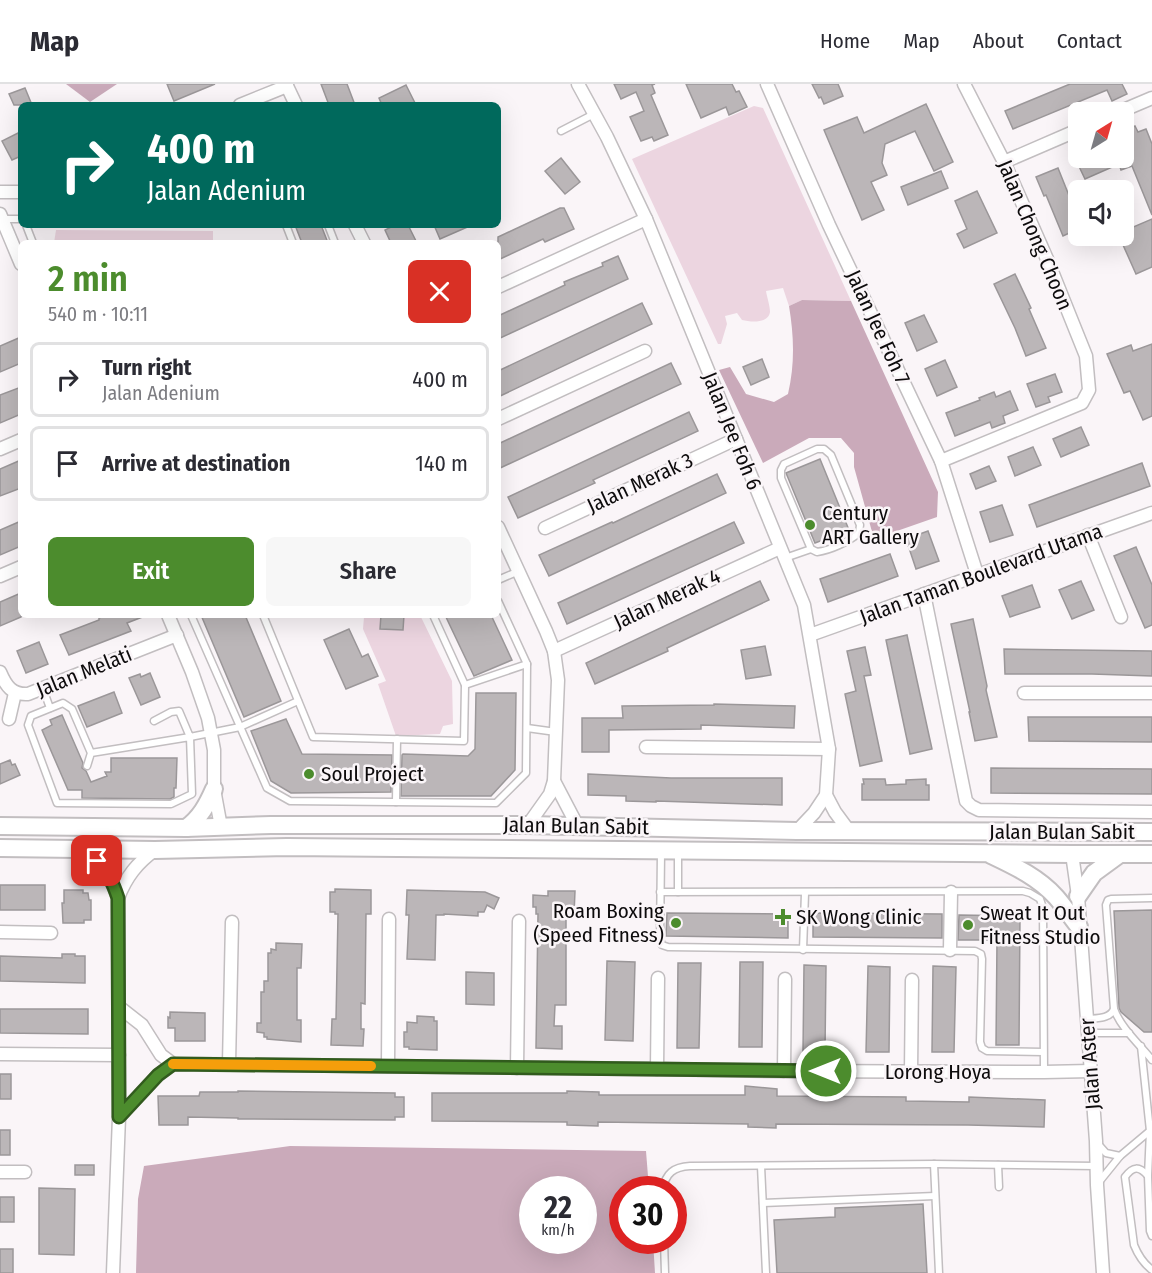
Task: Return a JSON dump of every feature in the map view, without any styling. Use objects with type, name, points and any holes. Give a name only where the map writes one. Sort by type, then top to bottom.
[{"type":"main road","points":[[186,828],[200,815],[214,789]]},
{"type":"main road","name":"Jalan Bulan Sabit","points":[[0,826],[186,828],[271,825],[577,825],[797,831],[1152,832]]},
{"type":"main road","points":[[221,827],[237,837],[269,841],[287,847]]},
{"type":"main road","points":[[1022,832],[1038,837],[1072,854],[1113,832]]},
{"type":"main road","name":"Jalan Bulan Sabit","points":[[0,848],[155,850],[287,847],[1152,854]]},
{"type":"main road","points":[[987,853],[1028,874],[1046,887],[1079,927]]},
{"type":"main road","points":[[1078,896],[1094,873],[1121,854]]},
{"type":"street","name":"Jalan Jee Foh 6","points":[[578,84],[646,219],[804,605],[829,749],[826,795]]},
{"type":"street","name":"Jalan Jee Foh 7","points":[[767,84],[829,225],[941,461],[977,574]]},
{"type":"street","name":"Jalan Chong Choon","points":[[941,461],[1083,403],[1089,390],[1086,356],[1047,259],[1004,162],[964,84]]},
{"type":"street","points":[[247,102],[287,85],[295,102]]},
{"type":"street","points":[[1134,106],[1152,98]]},
{"type":"street","points":[[1004,162],[1068,134]]},
{"type":"street","points":[[0,192],[18,192]]},
{"type":"street","points":[[1,217],[18,257]]},
{"type":"street","points":[[501,286],[646,219]]},
{"type":"street","points":[[501,418],[645,351]]},
{"type":"street","name":"Jalan Merak 3","points":[[544,528],[736,439]]},
{"type":"street","points":[[0,449],[18,441]]},
{"type":"street","name":"Jalan Taman Boulevard Utama","points":[[810,635],[1152,513]]},
{"type":"street","points":[[501,532],[554,651],[558,680],[554,781],[550,794],[528,825]]},
{"type":"street","points":[[1088,535],[1121,617]]},
{"type":"street","name":"Jalan Merak 4","points":[[554,651],[782,553]]},
{"type":"street","points":[[0,576],[18,568]]},
{"type":"street","points":[[924,594],[966,801],[971,806],[979,810],[1152,812]]},
{"type":"street","points":[[169,618],[192,672],[212,733],[214,789],[221,827]]},
{"type":"street","name":"Jalan Melati","points":[[0,672],[9,689],[21,695],[28,694],[177,635]]},
{"type":"street","points":[[9,719],[15,693]]},
{"type":"street","points":[[1024,693],[1152,693]]},
{"type":"street","points":[[646,747],[829,749]]},
{"type":"street","points":[[554,781],[577,825]]},
{"type":"street","points":[[797,831],[814,813],[826,795],[849,831]]},
{"type":"street","points":[[72,848],[89,856],[105,868],[118,898],[119,1117],[113,1273]]},
{"type":"street","points":[[118,898],[134,868],[155,850]]},
{"type":"street","name":"Jalan Aster","points":[[1072,854],[1078,896],[1103,1273]]},
{"type":"street","points":[[950,950],[951,892]]},
{"type":"street","points":[[388,1066],[390,919]]},
{"type":"street","points":[[517,1068],[519,921]]},
{"type":"street","points":[[229,1064],[232,922]]},
{"type":"street","points":[[0,932],[51,933]]},
{"type":"street","points":[[657,978],[657,1069]]},
{"type":"street","points":[[784,1071],[785,979]]},
{"type":"street","points":[[911,1072],[912,980]]},
{"type":"street","points":[[119,1007],[142,1025],[161,1055],[173,1064],[158,1075],[119,1117]]},
{"type":"street","points":[[0,1054],[119,1055]]},
{"type":"street","name":"Lorong Hoya","points":[[173,1064],[911,1072],[1090,1071]]},
{"type":"street","points":[[0,1172],[25,1172]]},
{"type":"lane","points":[[561,131],[595,114]]},
{"type":"lane","points":[[1,217],[18,219]]},
{"type":"lane","points":[[782,553],[811,549],[817,552],[823,551],[854,538],[859,533],[860,525],[831,455],[818,449],[784,464],[781,470],[781,478],[811,549]]},
{"type":"lane","points":[[501,579],[519,571]]},
{"type":"lane","points":[[192,618],[267,788],[290,801],[496,803],[526,772],[527,664],[501,608]]},
{"type":"lane","points":[[264,618],[313,737],[464,741],[465,685],[434,618]]},
{"type":"lane","points":[[465,685],[527,664]]},
{"type":"lane","points":[[43,689],[50,708]]},
{"type":"lane","points":[[91,753],[240,727],[298,701]]},
{"type":"lane","points":[[87,766],[91,753],[72,709],[63,703],[31,716],[28,725],[57,803],[171,804],[192,794],[190,737],[179,711],[171,712],[154,721]]},
{"type":"lane","points":[[526,728],[556,732]]},
{"type":"lane","points":[[396,802],[397,740]]},
{"type":"lane","points":[[660,850],[660,939],[662,945],[803,950],[975,951],[981,954],[982,959],[980,1042],[982,1048],[987,1051],[1043,1052]]},
{"type":"lane","points":[[678,851],[678,892]]},
{"type":"lane","points":[[660,892],[1023,891],[1030,893],[1040,899],[1043,908],[1044,1072]]},
{"type":"lane","points":[[803,950],[805,893]]},
{"type":"lane","points":[[1152,898],[1112,899],[1108,900],[1106,905],[1114,1009],[1130,1034],[1152,1060]]},
{"type":"lane","points":[[1087,1019],[1107,1017],[1114,1009]]},
{"type":"lane","points":[[1088,1033],[1130,1034]]},
{"type":"lane","points":[[1141,1046],[1151,1130],[1148,1176],[1152,1236]]},
{"type":"lane","points":[[1097,1185],[1120,1156],[1151,1130]]},
{"type":"lane","points":[[1096,1141],[1106,1153],[1120,1156]]},
{"type":"lane","points":[[668,1176],[680,1166],[934,1164],[1096,1166]]},
{"type":"lane","points":[[934,1164],[939,1273]]},
{"type":"lane","points":[[998,1165],[999,1187]]},
{"type":"lane","points":[[761,1166],[766,1273]]},
{"type":"lane","points":[[1148,1176],[1135,1168],[1130,1169],[1125,1177],[1134,1245],[1146,1266],[1152,1270]]},
{"type":"lane","points":[[763,1203],[935,1196]]},
{"type":"lane","points":[[664,1254],[665,1273]]},
{"type":"shaded area","points":[[66,84],[117,84],[90,102]]},
{"type":"shaded area","points":[[754,106],[763,108],[851,301],[802,300],[789,306],[783,288],[766,291],[769,316],[754,322],[742,320],[737,313],[725,316],[727,324],[721,344],[718,344],[632,159]]},
{"type":"shaded area","points":[[56,230],[213,231],[213,240],[54,240]]},
{"type":"shaded area","points":[[802,300],[851,301],[938,492],[937,517],[874,539],[854,467],[854,453],[841,438],[809,438],[763,463],[719,370],[730,367],[746,394],[774,402],[788,394],[793,350],[789,306]]},
{"type":"shaded area","points":[[364,618],[421,618],[452,681],[453,724],[443,726],[440,734],[396,736],[378,684],[386,681],[363,629]]},
{"type":"shaded area","points":[[290,1146],[646,1151],[648,1176],[609,1176],[609,1254],[654,1254],[655,1273],[136,1273],[138,1199],[144,1166]]},
{"type":"building","points":[[167,84],[215,84],[174,101]]},
{"type":"building","points":[[321,84],[347,84],[354,102],[328,102]]},
{"type":"building","points":[[614,84],[655,84],[652,85],[655,93],[651,95],[668,135],[654,141],[652,137],[641,141],[630,117],[644,111],[636,92],[621,99]]},
{"type":"building","points":[[686,84],[732,84],[736,92],[739,91],[747,107],[729,115],[726,107],[701,118]]},
{"type":"building","points":[[812,84],[838,84],[843,96],[824,104]]},
{"type":"building","points":[[1070,84],[1122,84],[1127,94],[1112,101],[1107,90],[1078,102],[1068,102],[1068,106],[1013,129],[1005,111]]},
{"type":"building","points":[[406,85],[414,102],[381,102],[379,98]]},
{"type":"building","points":[[25,88],[31,102],[18,102],[18,105],[14,105],[9,94]]},
{"type":"building","points":[[926,104],[953,162],[934,171],[915,131],[885,144],[882,163],[887,175],[871,182],[884,210],[862,220],[824,130],[857,117],[864,133]]},
{"type":"building","points":[[1134,126],[1138,132],[1146,129],[1152,144],[1152,215],[1133,168]]},
{"type":"building","points":[[18,133],[18,157],[12,160],[2,141]]},
{"type":"building","points":[[561,158],[580,182],[565,194],[545,171]]},
{"type":"building","points":[[1058,168],[1068,193],[1068,234],[1063,236],[1036,177]]},
{"type":"building","points":[[1080,168],[1110,168],[1085,179]]},
{"type":"building","points":[[941,171],[948,188],[908,205],[901,187]]},
{"type":"building","points":[[977,191],[997,233],[964,248],[957,234],[967,229],[955,201]]},
{"type":"building","points":[[560,208],[564,208],[574,229],[545,242],[543,239],[501,259],[501,240],[498,240],[498,237]]},
{"type":"building","points":[[1152,219],[1152,267],[1136,274],[1123,246],[1134,246],[1134,227]]},
{"type":"building","points":[[296,228],[322,228],[327,240],[301,240]]},
{"type":"building","points":[[410,228],[416,240],[390,240],[385,230]]},
{"type":"building","points":[[435,228],[465,228],[440,239]]},
{"type":"building","points":[[618,256],[628,279],[501,338],[501,315],[565,285],[564,282],[603,266],[602,263]]},
{"type":"building","points":[[1015,274],[1046,348],[1026,356],[994,284]]},
{"type":"building","points":[[642,303],[652,324],[501,396],[501,370]]},
{"type":"building","points":[[924,315],[937,342],[917,351],[905,323]]},
{"type":"building","points":[[18,338],[18,364],[0,372],[0,346]]},
{"type":"building","points":[[1152,344],[1152,416],[1143,420],[1130,391],[1124,393],[1107,354],[1131,345],[1133,351]]},
{"type":"building","points":[[762,359],[769,377],[751,385],[743,367]]},
{"type":"building","points":[[945,360],[957,387],[937,396],[925,369]]},
{"type":"building","points":[[671,363],[681,384],[501,468],[501,443]]},
{"type":"building","points":[[1055,374],[1062,392],[1048,397],[1050,402],[1036,407],[1027,384]]},
{"type":"building","points":[[18,388],[18,415],[0,423],[0,395]]},
{"type":"building","points":[[1010,391],[1018,410],[1003,416],[1005,423],[992,428],[990,422],[955,436],[946,413],[994,392],[996,397]]},
{"type":"building","points":[[689,412],[698,431],[593,480],[595,483],[518,518],[508,497]]},
{"type":"building","points":[[1081,427],[1089,445],[1061,457],[1053,439]]},
{"type":"building","points":[[1033,447],[1041,465],[1015,476],[1008,457]]},
{"type":"building","points":[[820,459],[849,530],[815,543],[786,473]]},
{"type":"building","points":[[18,461],[18,489],[0,496],[0,469]]},
{"type":"building","points":[[1142,463],[1150,486],[1037,527],[1029,505]]},
{"type":"building","points":[[989,466],[996,481],[976,489],[970,474]]},
{"type":"building","points":[[717,474],[726,493],[549,576],[539,555]]},
{"type":"building","points":[[1002,505],[1013,535],[990,542],[980,512]]},
{"type":"building","points":[[18,522],[18,547],[0,555],[0,530]]},
{"type":"building","points":[[734,522],[744,543],[567,624],[558,603]]},
{"type":"building","points":[[928,531],[939,561],[916,569],[906,539]]},
{"type":"building","points":[[1136,547],[1152,585],[1152,625],[1145,628],[1114,556]]},
{"type":"building","points":[[890,554],[898,576],[828,602],[820,579]]},
{"type":"building","points":[[760,581],[769,600],[667,648],[668,651],[595,684],[586,663]]},
{"type":"building","points":[[1081,581],[1094,610],[1072,619],[1059,590]]},
{"type":"building","points":[[1032,585],[1040,607],[1010,617],[1002,596]]},
{"type":"building","points":[[18,594],[19,618],[0,626],[0,602]]},
{"type":"building","points":[[99,618],[140,618],[127,623],[131,631],[69,655],[60,635],[99,620]]},
{"type":"building","points":[[202,618],[246,618],[281,701],[244,717]]},
{"type":"building","points":[[381,618],[404,618],[403,630],[380,629]]},
{"type":"building","points":[[446,618],[492,618],[512,660],[474,676]]},
{"type":"building","points":[[973,619],[997,737],[975,741],[951,624]]},
{"type":"building","points":[[349,629],[362,657],[368,654],[378,676],[346,689],[324,640]]},
{"type":"building","points":[[907,635],[932,749],[910,754],[886,640]]},
{"type":"building","points":[[39,642],[48,664],[26,673],[17,651]]},
{"type":"building","points":[[765,646],[771,675],[746,679],[741,650]]},
{"type":"building","points":[[865,647],[871,675],[864,676],[882,761],[860,766],[845,694],[856,691],[847,651]]},
{"type":"building","points":[[1004,649],[1152,651],[1152,676],[1005,674]]},
{"type":"building","points":[[150,673],[160,697],[141,705],[129,678],[140,674],[141,677]]},
{"type":"building","points":[[114,692],[122,713],[87,727],[78,706]]},
{"type":"building","points":[[476,693],[516,693],[515,770],[491,796],[401,796],[403,754],[468,756],[475,749]]},
{"type":"building","points":[[714,704],[795,706],[794,728],[701,725],[701,729],[609,730],[609,752],[582,752],[582,718],[623,718],[622,706]]},
{"type":"building","points":[[62,715],[83,763],[82,768],[91,782],[107,776],[105,772],[111,772],[111,758],[177,758],[174,797],[170,799],[82,798],[82,790],[68,790],[42,730],[52,725],[50,720]]},
{"type":"building","points":[[1028,717],[1152,717],[1152,742],[1029,741]]},
{"type":"building","points":[[286,719],[302,754],[392,755],[391,792],[291,793],[271,781],[251,731]]},
{"type":"building","points":[[10,760],[12,765],[15,764],[20,775],[0,784],[0,764]]},
{"type":"building","points":[[991,768],[1152,769],[1152,794],[991,793]]},
{"type":"building","points":[[588,774],[671,778],[782,778],[782,805],[626,801],[626,796],[588,795]]},
{"type":"building","points":[[863,779],[885,779],[886,785],[906,784],[906,780],[926,779],[926,785],[929,785],[929,800],[862,800]]},
{"type":"building","points":[[0,885],[45,885],[45,910],[0,910]]},
{"type":"building","points":[[335,889],[371,890],[371,914],[366,914],[365,1004],[361,1003],[363,1046],[331,1045],[332,1019],[336,1019],[338,914],[330,912],[330,892],[335,892]]},
{"type":"building","points":[[64,890],[83,890],[83,893],[88,893],[89,900],[91,900],[91,920],[84,920],[84,923],[63,923]]},
{"type":"building","points":[[407,890],[485,892],[499,898],[494,909],[487,905],[484,912],[478,912],[478,916],[436,915],[435,960],[407,959],[409,915],[406,915]]},
{"type":"building","points":[[548,891],[575,891],[574,915],[566,914],[566,1005],[555,1005],[554,1026],[562,1026],[562,1049],[536,1048],[538,914],[536,914],[536,907],[533,907],[533,895],[548,896]]},
{"type":"building","points":[[1152,910],[1152,1032],[1144,1032],[1119,1008],[1114,911]]},
{"type":"building","points":[[667,913],[788,914],[788,938],[666,936]]},
{"type":"building","points":[[813,913],[942,914],[942,938],[813,937]]},
{"type":"building","points":[[959,915],[1020,916],[1019,1045],[996,1045],[997,940],[958,940]]},
{"type":"building","points":[[276,943],[302,944],[301,968],[297,968],[297,1020],[301,1020],[301,1042],[267,1039],[264,1033],[257,1032],[257,1023],[261,1023],[261,992],[264,992],[264,981],[268,981],[268,953],[271,953],[271,949],[276,950]]},
{"type":"building","points":[[62,954],[85,956],[85,983],[0,981],[0,956],[62,958]]},
{"type":"building","points":[[607,961],[635,962],[633,1041],[605,1040]]},
{"type":"building","points":[[740,962],[763,962],[762,1047],[739,1047]]},
{"type":"building","points":[[678,963],[701,963],[699,1048],[677,1048]]},
{"type":"building","points":[[804,965],[826,966],[825,1051],[803,1051]]},
{"type":"building","points":[[868,966],[890,967],[889,1052],[866,1052]]},
{"type":"building","points":[[933,966],[956,967],[954,1052],[932,1052]]},
{"type":"building","points":[[466,972],[494,973],[494,1005],[466,1004]]},
{"type":"building","points":[[0,1009],[88,1009],[88,1034],[0,1033]]},
{"type":"building","points":[[170,1012],[205,1013],[205,1041],[175,1041],[175,1028],[168,1028]]},
{"type":"building","points":[[417,1016],[434,1017],[434,1021],[437,1021],[437,1050],[404,1047],[407,1022],[417,1023]]},
{"type":"building","points":[[0,1074],[11,1074],[11,1099],[0,1099]]},
{"type":"building","points":[[745,1086],[777,1089],[777,1096],[906,1097],[906,1101],[969,1102],[969,1097],[1045,1100],[1044,1127],[776,1124],[776,1128],[748,1127],[748,1124],[598,1122],[598,1126],[567,1125],[567,1122],[432,1121],[432,1093],[567,1093],[567,1091],[599,1092],[599,1095],[745,1095]]},
{"type":"building","points":[[200,1092],[395,1093],[395,1097],[404,1097],[404,1117],[395,1117],[395,1120],[188,1117],[188,1125],[159,1125],[158,1096],[199,1096]]},
{"type":"building","points":[[0,1130],[10,1130],[10,1155],[0,1155]]},
{"type":"building","points":[[75,1165],[94,1165],[94,1175],[75,1175]]},
{"type":"building","points":[[39,1188],[75,1189],[74,1255],[39,1254]]},
{"type":"building","points":[[0,1197],[14,1197],[14,1222],[0,1222]]},
{"type":"building","points":[[923,1204],[927,1273],[777,1273],[774,1220],[835,1217],[835,1208]]},
{"type":"building","points":[[0,1249],[13,1249],[13,1273],[0,1273]]},
{"type":"slow traffic","points":[[173,1064],[371,1066]]},
{"type":"place","name":"Century ART Gallery","points":[[810,525]]},
{"type":"place","name":"Soul Project","points":[[309,774]]},
{"type":"place","name":"SK Wong Clinic","points":[[783,917]]},
{"type":"place","name":"Roam Boxing (Speed Fitness)","points":[[676,923]]},
{"type":"place","name":"Sweat It Out Fitness Studio","points":[[968,925]]},
{"type":"route","points":[[97,861],[105,868],[113,882],[118,898],[119,1117],[158,1075],[173,1064],[826,1071]]}]
